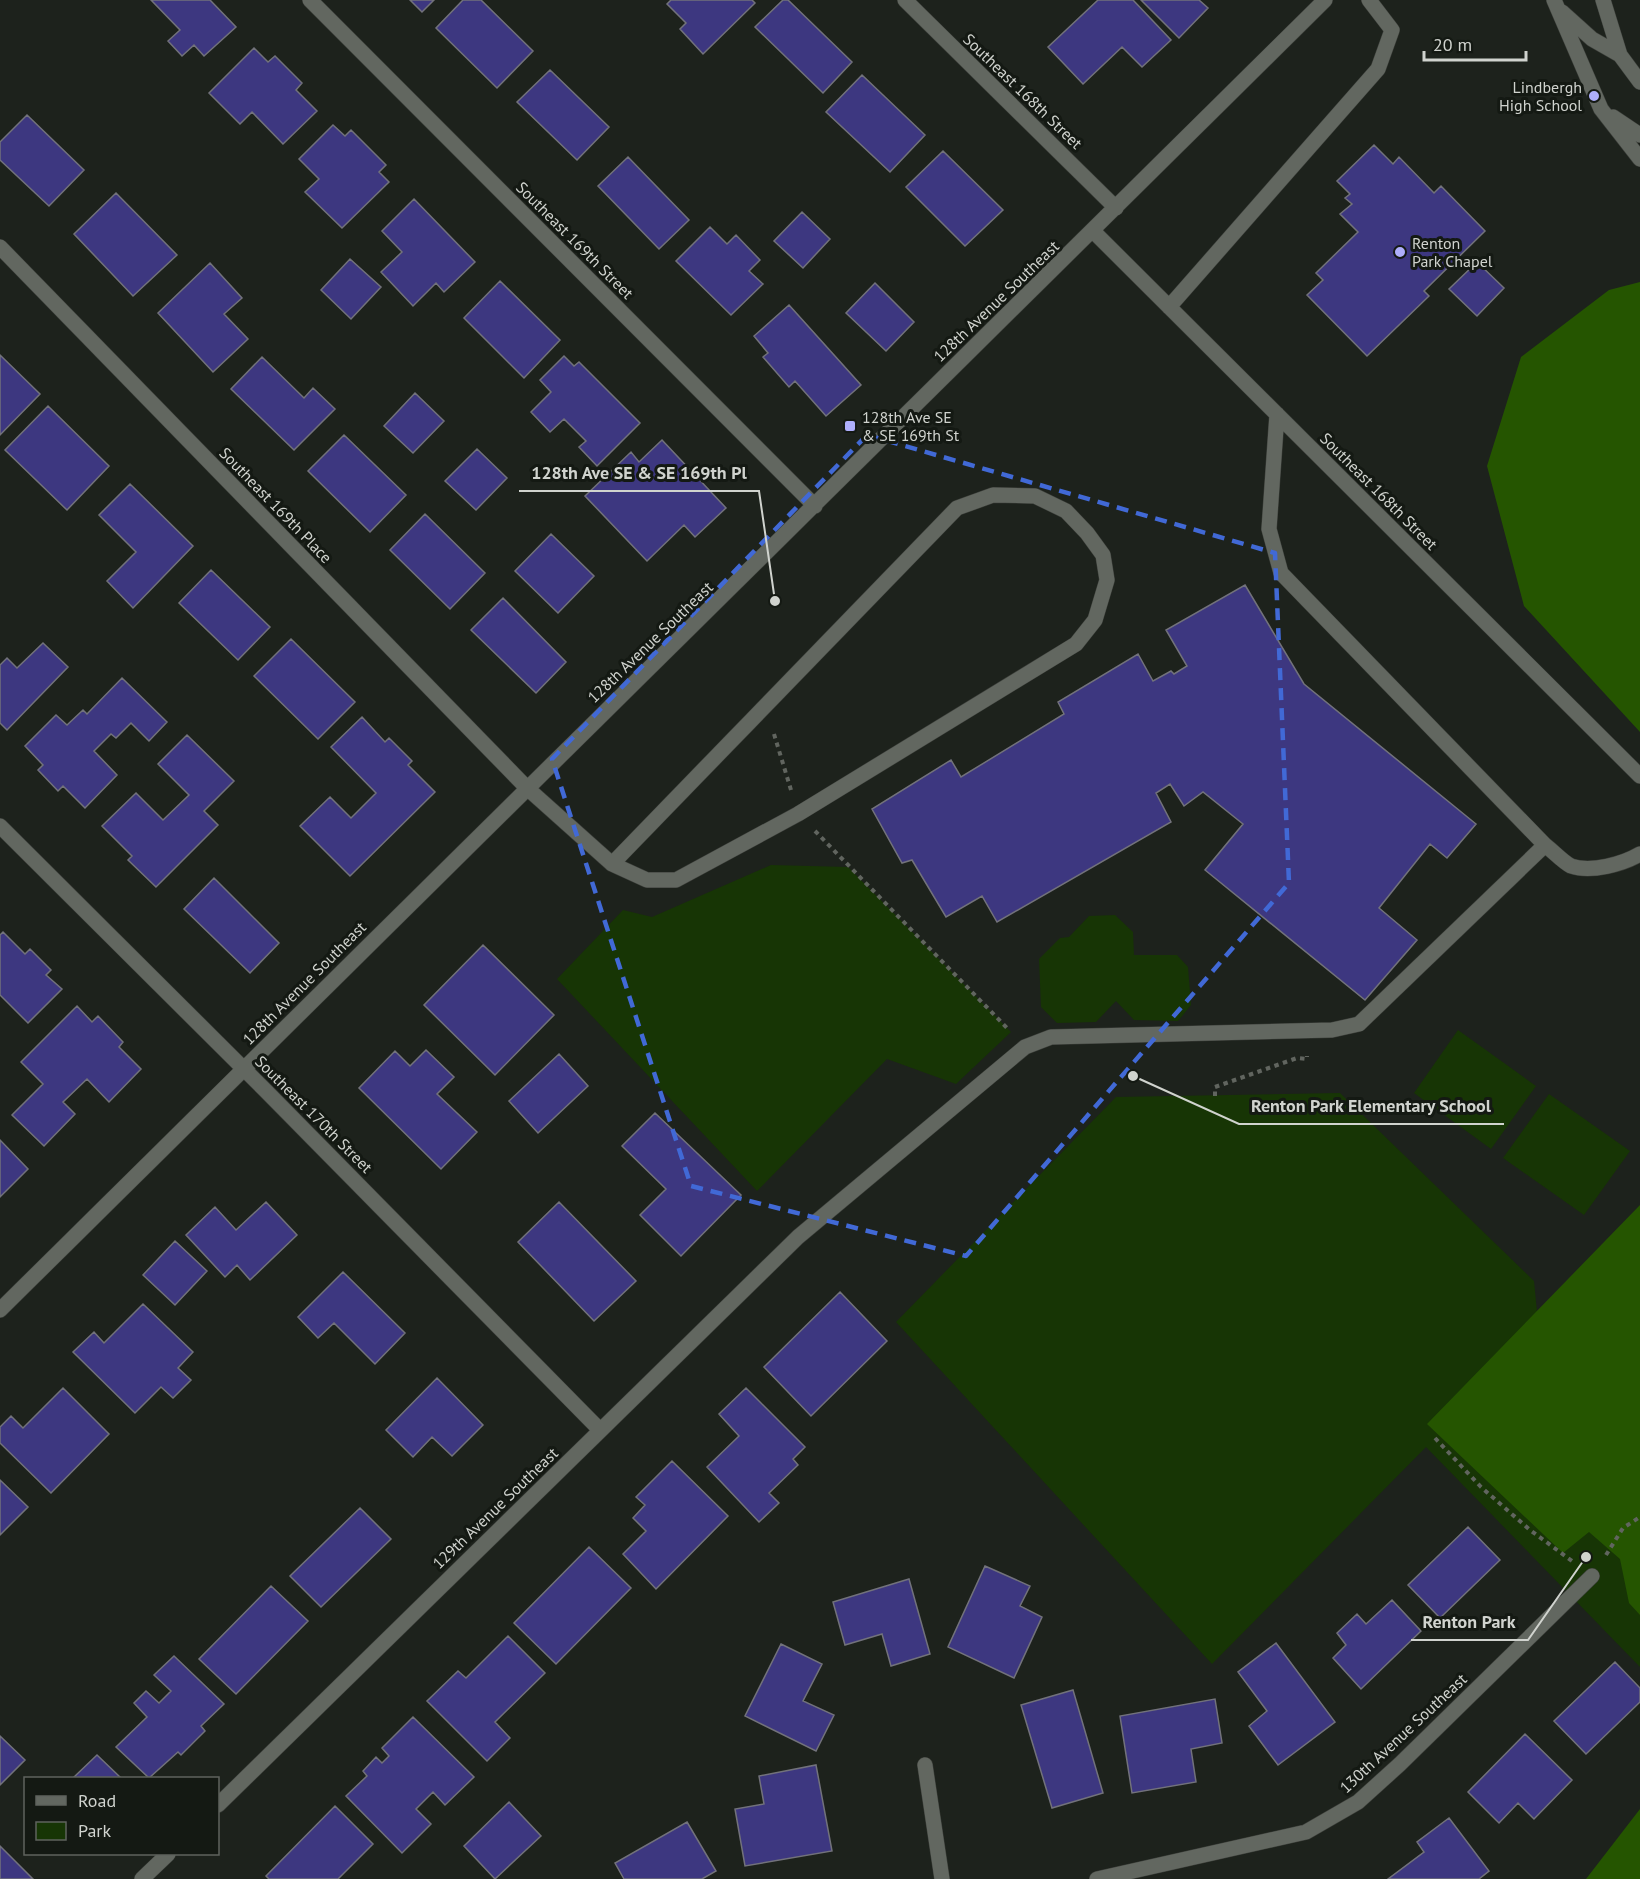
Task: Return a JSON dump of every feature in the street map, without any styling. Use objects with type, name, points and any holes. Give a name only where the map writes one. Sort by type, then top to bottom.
[{"type":"street","name":"Southeast 169th Street","points":[[310,0],[815,506]]},
{"type":"street","name":"Southeast 168th Street","points":[[905,0],[1116,208]]},
{"type":"street","name":"128th Avenue Southeast","points":[[0,1310],[1094,231],[1325,0]]},
{"type":"street","points":[[1169,307],[1378,69],[1392,30],[1369,0]]},
{"type":"street","points":[[1603,0],[1620,55],[1640,82]]},
{"type":"street","points":[[1556,4],[1592,39],[1620,55]]},
{"type":"street","points":[[1556,4],[1601,109],[1640,159]]},
{"type":"street","points":[[1601,109],[1640,135]]},
{"type":"street","name":"Southeast 168th Street","points":[[1094,231],[1640,776]]},
{"type":"street","name":"Southeast 169th Place","points":[[0,247],[527,788],[612,864],[647,880],[676,880],[798,814],[1076,644],[1095,620],[1107,580],[1103,555],[1087,533],[1066,511],[1035,496],[993,495],[957,508],[612,864]]},
{"type":"street","points":[[1277,414],[1269,530],[1281,573],[1545,845],[1571,866],[1599,868],[1627,862],[1640,854]]},
{"type":"street","name":"Southeast 170th Street","points":[[0,826],[243,1068],[600,1430]]},
{"type":"street","points":[[1025,1047],[1051,1037],[1332,1030],[1359,1024],[1545,845]]},
{"type":"street","name":"129th Avenue Southeast","points":[[219,1804],[798,1237],[1025,1047]]},
{"type":"street","name":"130th Avenue Southeast","points":[[1097,1879],[1306,1832],[1358,1802],[1592,1576]]},
{"type":"street","points":[[926,1765],[942,1879]]},
{"type":"street","points":[[142,1879],[167,1855]]},
{"type":"path","points":[[766,707],[798,814],[1025,1047]]},
{"type":"path","points":[[1215,1096],[1215,1087],[1297,1059],[1307,1059],[1306,1052]]},
{"type":"path","points":[[1435,1438],[1481,1487],[1521,1522],[1592,1576],[1623,1528],[1640,1517]]},
{"type":"highlighted area","points":[[867,435],[1275,553],[1289,883],[966,1256],[691,1186],[552,759]]},
{"type":"green space","points":[[1640,282],[1640,732],[1524,606],[1487,466],[1521,357],[1609,290]]},
{"type":"green space","points":[[771,865],[848,867],[1011,1032],[956,1084],[887,1059],[757,1191],[557,979],[623,910],[652,917]]},
{"type":"green space","points":[[1115,915],[1133,932],[1134,955],[1177,955],[1188,967],[1191,1005],[1178,1021],[1134,1020],[1116,1001],[1096,1022],[1057,1023],[1041,1007],[1039,959],[1060,938],[1069,937],[1089,916]]},
{"type":"green space","points":[[1458,1030],[1536,1086],[1491,1149],[1414,1093]]},
{"type":"green space","points":[[1340,1093],[1534,1281],[1539,1332],[1640,1237],[1640,1667],[1426,1447],[1212,1664],[896,1322],[1116,1097]]},
{"type":"green space","points":[[1549,1094],[1630,1151],[1584,1215],[1503,1158]]},
{"type":"green space","points":[[1640,1205],[1640,1615],[1629,1603],[1620,1559],[1589,1532],[1563,1553],[1427,1424]]},
{"type":"green space","points":[[1640,1809],[1640,1879],[1586,1879]]},
{"type":"building","points":[[151,0],[210,0],[236,27],[204,56],[194,45],[182,56],[168,41],[180,30]]},
{"type":"building","points":[[410,0],[434,0],[422,12]]},
{"type":"building","points":[[463,0],[481,0],[533,51],[497,88],[436,28]]},
{"type":"building","points":[[671,0],[752,0],[755,3],[703,54],[680,29],[686,23],[667,4]]},
{"type":"building","points":[[783,0],[788,0],[852,62],[823,93],[755,27]]},
{"type":"building","points":[[1098,0],[1133,0],[1171,40],[1142,67],[1122,47],[1083,84],[1048,47]]},
{"type":"building","points":[[1141,0],[1199,0],[1208,8],[1179,38]]},
{"type":"building","points":[[254,48],[268,62],[275,56],[302,83],[296,90],[317,111],[283,144],[252,112],[240,124],[209,93]]},
{"type":"building","points":[[550,70],[609,127],[577,160],[517,102]]},
{"type":"building","points":[[862,75],[925,135],[890,172],[826,112]]},
{"type":"building","points":[[27,115],[84,170],[49,206],[0,160],[0,142]]},
{"type":"building","points":[[333,125],[345,136],[351,130],[386,165],[379,172],[389,182],[342,228],[305,192],[319,179],[299,159]]},
{"type":"building","name":"Renton Park Chapel","points":[[1374,145],[1393,164],[1399,157],[1434,193],[1441,186],[1485,231],[1424,291],[1429,296],[1367,356],[1307,295],[1323,280],[1316,273],[1358,232],[1340,214],[1352,204],[1345,198],[1350,194],[1337,181]]},
{"type":"building","points":[[943,151],[1003,210],[965,246],[906,187]]},
{"type":"building","points":[[628,157],[689,220],[659,249],[598,186]]},
{"type":"building","points":[[116,193],[177,255],[133,296],[74,234]]},
{"type":"building","points":[[414,199],[475,262],[444,292],[436,283],[413,306],[381,272],[402,252],[382,231]]},
{"type":"building","points":[[802,212],[830,239],[803,268],[774,241]]},
{"type":"building","points":[[710,227],[727,244],[736,235],[760,260],[749,271],[763,284],[731,315],[676,261]]},
{"type":"building","points":[[350,259],[381,287],[351,319],[321,290]]},
{"type":"building","points":[[1477,262],[1504,288],[1477,316],[1449,289]]},
{"type":"building","points":[[210,263],[242,298],[224,314],[248,339],[213,372],[158,313]]},
{"type":"building","points":[[500,281],[560,340],[524,378],[464,318]]},
{"type":"building","points":[[875,283],[914,322],[886,351],[846,313]]},
{"type":"building","points":[[789,305],[861,385],[826,416],[795,381],[789,387],[763,357],[768,353],[754,336]]},
{"type":"building","points":[[0,355],[40,394],[0,435]]},
{"type":"building","points":[[564,356],[574,366],[579,362],[640,423],[597,466],[579,447],[586,441],[564,419],[550,432],[531,412],[551,392],[540,380]]},
{"type":"building","points":[[262,357],[304,398],[313,388],[335,409],[294,450],[231,389]]},
{"type":"building","points":[[415,393],[444,421],[413,453],[384,426]]},
{"type":"building","points":[[48,406],[109,466],[67,510],[5,450]]},
{"type":"building","points":[[344,435],[406,495],[370,532],[308,471]]},
{"type":"building","points":[[662,440],[726,508],[695,537],[684,525],[647,561],[585,496],[631,452],[639,462]]},
{"type":"building","points":[[477,449],[507,478],[476,510],[445,481]]},
{"type":"building","points":[[130,484],[193,546],[133,608],[107,581],[136,552],[99,515]]},
{"type":"building","points":[[425,514],[485,573],[450,609],[390,550]]},
{"type":"building","points":[[551,534],[594,576],[558,613],[515,571]]},
{"type":"building","points":[[211,570],[270,627],[238,660],[179,603]]},
{"type":"building","points":[[1245,585],[1304,684],[1476,824],[1447,858],[1430,844],[1379,908],[1417,940],[1365,1000],[1205,870],[1243,824],[1203,792],[1184,806],[1170,784],[1156,793],[1171,822],[997,922],[982,896],[946,917],[912,860],[902,863],[872,809],[951,760],[961,777],[1064,714],[1058,702],[1138,654],[1153,681],[1171,671],[1174,674],[1187,666],[1166,630]]},
{"type":"building","points":[[503,598],[566,662],[536,693],[471,630]]},
{"type":"building","points":[[291,639],[355,702],[318,739],[254,676]]},
{"type":"building","points":[[43,643],[68,667],[7,730],[0,723],[0,665],[7,658],[17,668]]},
{"type":"building","points":[[122,678],[167,722],[149,741],[131,723],[116,738],[111,734],[94,751],[117,775],[85,808],[63,786],[58,791],[38,770],[43,765],[25,746],[56,715],[67,725],[83,710],[87,714]]},
{"type":"building","points":[[362,717],[385,742],[389,738],[412,761],[408,765],[435,792],[350,876],[300,826],[330,797],[351,818],[376,793],[331,747]]},
{"type":"building","points":[[187,735],[234,781],[204,811],[218,825],[156,887],[128,860],[132,856],[102,826],[136,793],[163,820],[189,795],[158,764]]},
{"type":"building","points":[[214,878],[279,943],[250,973],[184,909]]},
{"type":"building","points":[[3,932],[25,954],[30,949],[51,970],[46,975],[62,989],[28,1023],[0,995],[0,935]]},
{"type":"building","points":[[483,945],[554,1015],[495,1075],[424,1005]]},
{"type":"building","points":[[77,1006],[92,1022],[98,1016],[123,1042],[119,1047],[141,1069],[109,1102],[87,1079],[63,1102],[75,1114],[44,1146],[12,1115],[43,1084],[21,1062]]},
{"type":"building","points":[[426,1050],[454,1077],[437,1094],[477,1132],[441,1169],[359,1088],[395,1051],[410,1066]]},
{"type":"building","points":[[559,1054],[588,1086],[538,1133],[509,1101]]},
{"type":"building","points":[[655,1113],[741,1195],[681,1256],[640,1215],[666,1189],[622,1146]]},
{"type":"building","points":[[0,1140],[28,1169],[0,1197]]},
{"type":"building","points":[[266,1202],[297,1235],[250,1280],[237,1265],[225,1277],[186,1235],[215,1207],[236,1230]]},
{"type":"building","points":[[559,1202],[636,1281],[594,1321],[518,1242]]},
{"type":"building","points":[[175,1241],[207,1271],[175,1305],[143,1275]]},
{"type":"building","points":[[343,1272],[405,1333],[375,1364],[334,1323],[318,1338],[298,1317]]},
{"type":"building","points":[[840,1292],[887,1341],[811,1416],[764,1367]]},
{"type":"building","points":[[143,1304],[193,1352],[178,1368],[191,1380],[173,1398],[161,1387],[135,1413],[73,1352],[94,1332],[104,1343]]},
{"type":"building","points":[[437,1378],[483,1425],[452,1456],[432,1437],[413,1457],[386,1430]]},
{"type":"building","points":[[63,1388],[109,1434],[51,1493],[0,1443],[0,1427],[11,1416],[23,1428]]},
{"type":"building","points":[[746,1388],[805,1447],[793,1459],[798,1465],[769,1493],[779,1503],[759,1522],[707,1467],[739,1436],[719,1414]]},
{"type":"building","points":[[672,1461],[728,1516],[656,1589],[623,1554],[646,1531],[633,1518],[645,1505],[636,1497]]},
{"type":"building","points":[[0,1480],[28,1507],[0,1535]]},
{"type":"building","points":[[360,1508],[391,1539],[321,1607],[290,1576]]},
{"type":"building","points":[[1468,1527],[1500,1560],[1440,1618],[1408,1585]]},
{"type":"building","points":[[589,1547],[631,1588],[556,1664],[514,1623]]},
{"type":"building","points":[[985,1566],[1030,1586],[1020,1606],[1042,1617],[1014,1678],[948,1647]]},
{"type":"building","points":[[909,1579],[930,1654],[891,1666],[882,1634],[845,1645],[833,1602]]},
{"type":"building","points":[[271,1586],[308,1621],[236,1694],[199,1659]]},
{"type":"building","points":[[1392,1600],[1421,1631],[1361,1689],[1333,1658],[1346,1645],[1337,1633],[1357,1614],[1366,1624]]},
{"type":"building","points":[[508,1636],[545,1673],[495,1722],[510,1738],[487,1761],[427,1701],[458,1671],[466,1678]]},
{"type":"building","points":[[1276,1643],[1335,1722],[1278,1765],[1249,1726],[1267,1711],[1238,1672]]},
{"type":"building","points":[[781,1644],[822,1664],[803,1701],[834,1715],[816,1751],[745,1716]]},
{"type":"building","points":[[174,1656],[224,1704],[201,1726],[205,1731],[181,1755],[178,1752],[148,1777],[116,1747],[147,1717],[134,1703],[146,1691],[159,1703],[171,1691],[154,1675]]},
{"type":"building","points":[[1615,1662],[1640,1688],[1640,1702],[1586,1754],[1554,1721]]},
{"type":"building","points":[[1073,1690],[1103,1793],[1052,1808],[1021,1705]]},
{"type":"building","points":[[1215,1699],[1222,1743],[1191,1749],[1196,1782],[1132,1793],[1120,1716]]},
{"type":"building","points":[[413,1717],[474,1777],[445,1805],[433,1792],[416,1809],[431,1824],[402,1853],[346,1796],[367,1776],[363,1771],[376,1757],[382,1763],[389,1756],[382,1748]]},
{"type":"building","points":[[1525,1734],[1572,1780],[1534,1819],[1518,1803],[1499,1823],[1468,1792]]},
{"type":"building","points":[[0,1736],[25,1760],[0,1785]]},
{"type":"building","points":[[97,1755],[120,1777],[74,1777]]},
{"type":"building","points":[[816,1765],[832,1851],[745,1866],[735,1809],[764,1804],[759,1776]]},
{"type":"building","points":[[509,1802],[541,1836],[495,1879],[464,1846]]},
{"type":"building","points":[[335,1806],[373,1844],[338,1879],[269,1879],[266,1876]]},
{"type":"building","points":[[1449,1818],[1489,1871],[1479,1879],[1388,1879],[1424,1852],[1417,1842]]},
{"type":"building","points":[[687,1822],[716,1871],[702,1879],[624,1879],[615,1863]]},
{"type":"building","points":[[0,1846],[33,1879],[0,1879]]},
{"type":"place","name":"Lindbergh High School","points":[[1594,96]]},
{"type":"place","name":"Renton Park Chapel","points":[[1400,252]]},
{"type":"place","name":"128th Ave SE & SE 169th St","points":[[850,426]]},
{"type":"place","name":"128th Ave SE & SE 169th Pl","points":[[775,601]]},
{"type":"place","name":"Renton Park Elementary School","points":[[1133,1076]]},
{"type":"place","name":"Renton Park","points":[[1586,1557]]}]
